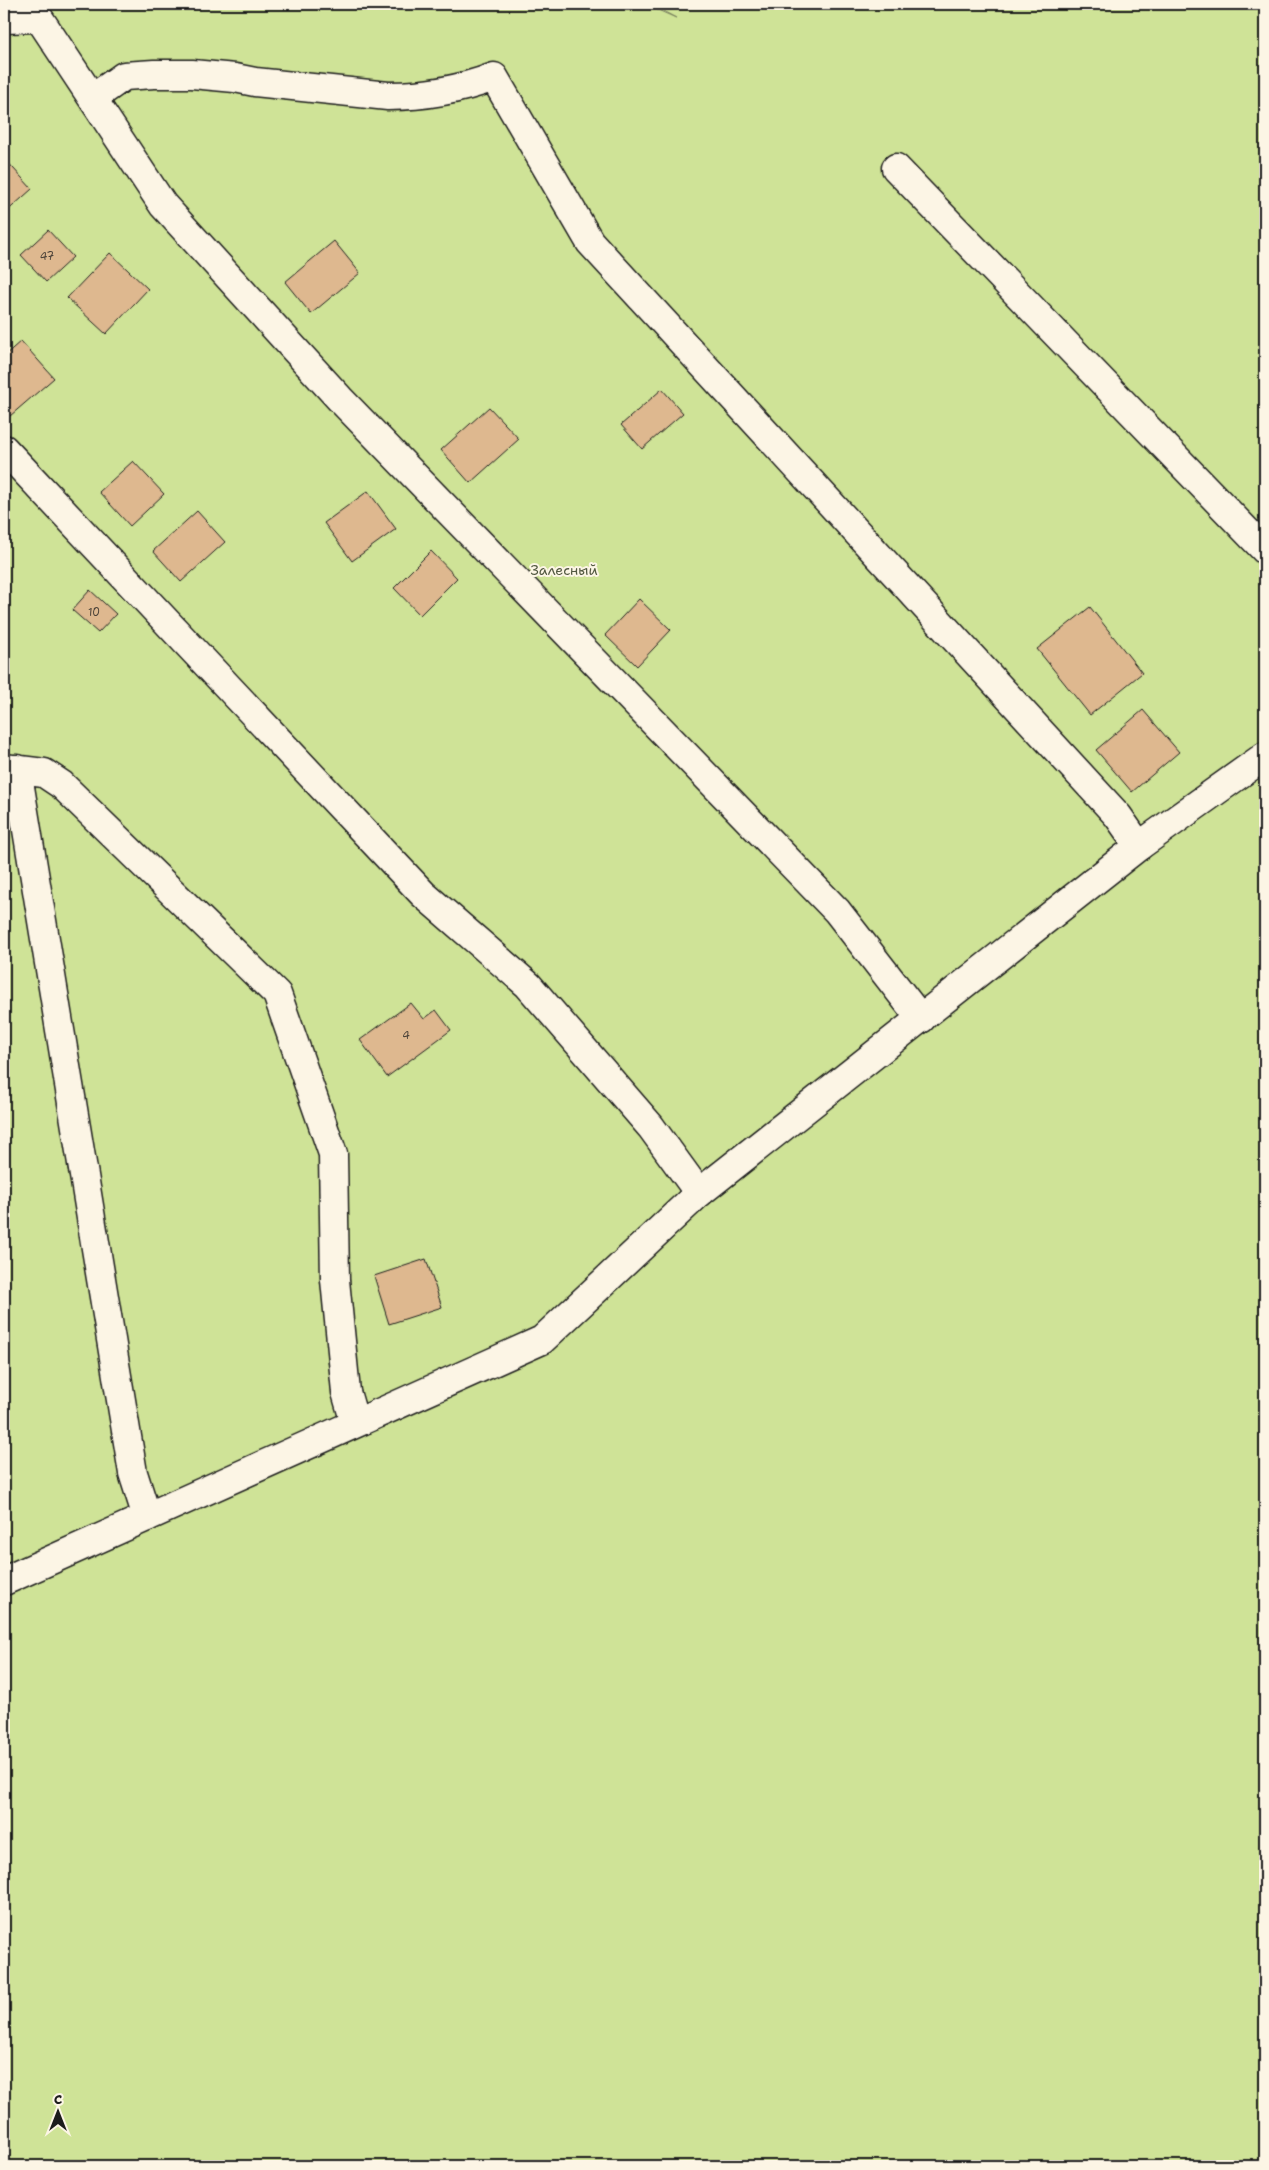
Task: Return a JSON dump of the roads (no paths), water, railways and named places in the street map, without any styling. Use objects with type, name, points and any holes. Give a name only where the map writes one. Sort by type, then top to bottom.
[{"type":"lane","points":[[4,19],[39,18],[170,212],[340,399],[837,911],[921,1019]]},
{"type":"lane","points":[[92,98],[124,76],[192,74],[388,96],[441,93],[494,77],[590,242],[1118,816],[1139,846]]},
{"type":"lane","points":[[896,168],[1265,550]]},
{"type":"lane","points":[[4,450],[423,894],[528,986],[651,1126],[699,1193]]},
{"type":"lane","points":[[4,1581],[542,1340],[699,1193],[1139,846],[1265,756]]},
{"type":"lane","points":[[147,1517],[133,1473],[10,768],[44,773],[62,785],[277,994],[333,1154],[335,1280],[346,1392],[355,1423]]},
{"type":"park label","name":"Залесный","points":[[564,570]]}]
